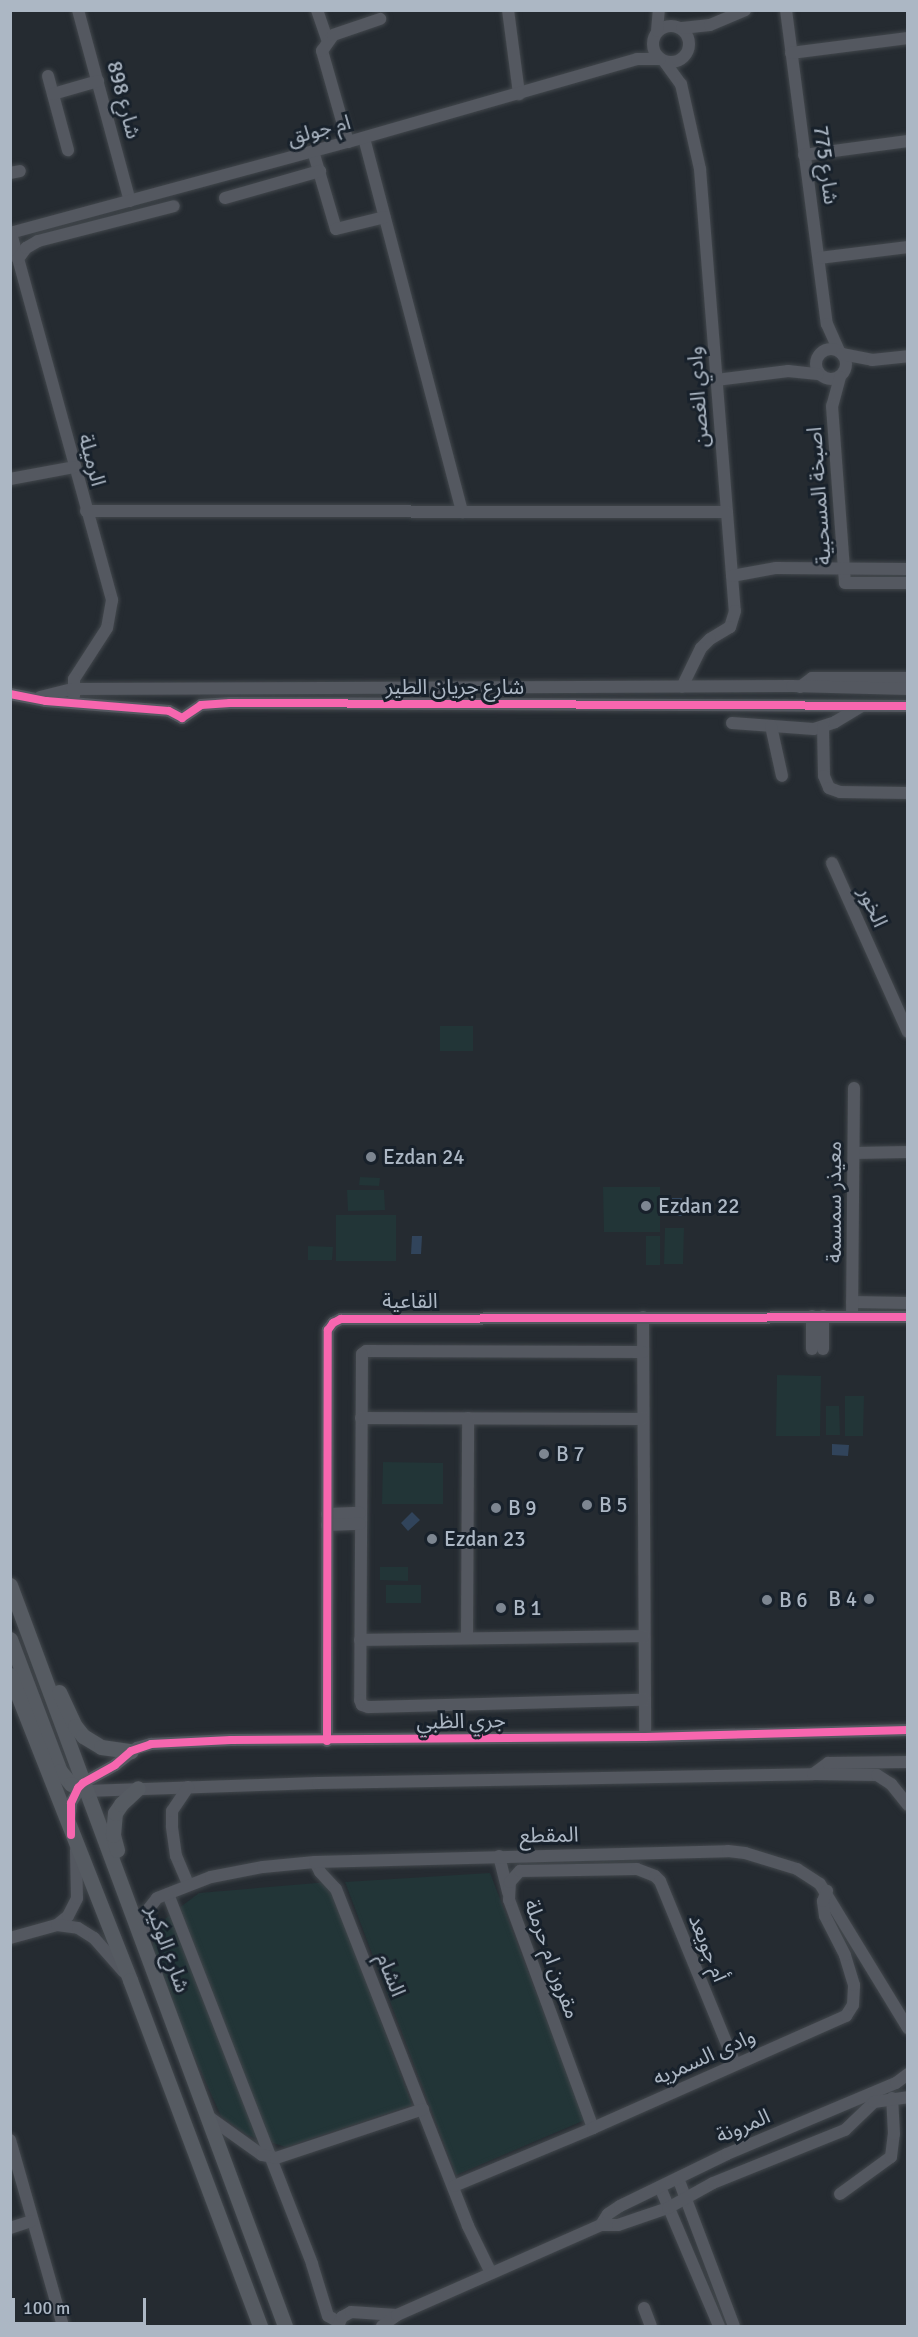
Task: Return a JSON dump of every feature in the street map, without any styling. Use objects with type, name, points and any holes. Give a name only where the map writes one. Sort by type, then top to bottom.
[{"type":"main road","name":"شارع الوكير","points":[[10,1586],[82,1787],[121,1882],[285,2326]]},
{"type":"main road","points":[[10,1639],[60,1771],[82,1787]]},
{"type":"main road","points":[[41,1668],[51,1675],[75,1726],[83,1736],[100,1747],[131,1751]]},
{"type":"main road","points":[[10,1675],[130,1980],[260,2326]]},
{"type":"main road","points":[[121,1882],[123,1868],[113,1835],[113,1822],[121,1804],[138,1788]]},
{"type":"street","name":"شارع 898","points":[[78,10],[130,201]]},
{"type":"street","points":[[317,10],[327,39],[322,57],[348,142]]},
{"type":"street","points":[[508,10],[519,94]]},
{"type":"street","points":[[660,10],[687,36],[687,51],[681,84]]},
{"type":"street","points":[[660,10],[655,36],[655,53],[681,84]]},
{"type":"street","points":[[637,59],[655,36],[677,27],[710,25],[746,10]]},
{"type":"street","name":"شارع 775","points":[[786,10],[827,324],[840,352]]},
{"type":"street","points":[[327,39],[339,32],[380,19]]},
{"type":"street","points":[[662,60],[677,61],[710,25]]},
{"type":"street","points":[[791,54],[908,38]]},
{"type":"street","name":"ام جولق","points":[[11,233],[364,138],[637,59],[662,60]]},
{"type":"street","points":[[48,76],[68,150]]},
{"type":"street","points":[[53,94],[98,81]]},
{"type":"street","name":"وادي الغصن","points":[[681,84],[694,133],[703,186],[734,620],[727,630],[710,639],[701,648],[682,687]]},
{"type":"street","points":[[364,138],[462,512]]},
{"type":"street","points":[[804,155],[908,141]]},
{"type":"street","points":[[313,152],[336,229],[385,217]]},
{"type":"street","points":[[225,198],[320,171]]},
{"type":"street","points":[[18,259],[26,248],[38,241],[174,206]]},
{"type":"street","name":"الرميلة","points":[[11,233],[112,606],[107,628],[74,679],[72,689]]},
{"type":"street","points":[[819,258],[908,247]]},
{"type":"street","name":"شارع 775","points":[[818,355],[827,324]]},
{"type":"street","points":[[788,371],[829,349],[872,360]]},
{"type":"street","points":[[840,352],[846,365],[842,375]]},
{"type":"street","points":[[818,355],[815,365],[821,376]]},
{"type":"street","points":[[716,380],[788,371],[832,380],[872,360],[908,356]]},
{"type":"street","name":"اصبخة المسحبية","points":[[832,406],[842,375]]},
{"type":"street","name":"اصبخة المسحبية","points":[[821,376],[832,406],[845,584],[908,583]]},
{"type":"street","points":[[10,479],[74,467]]},
{"type":"street","points":[[86,510],[727,512]]},
{"type":"street","points":[[732,576],[776,568],[908,568]]},
{"type":"street","name":"شارع جريان الطير","points":[[27,698],[72,689],[800,687],[907,683]]},
{"type":"street","points":[[72,689],[80,703]]},
{"type":"street","points":[[189,690],[192,699],[190,713]]},
{"type":"street","name":"شارع جريان الطير","points":[[10,694],[27,698],[170,711],[182,718],[201,705],[230,703],[908,706]]},
{"type":"street","points":[[732,723],[800,730],[823,728],[863,706]]},
{"type":"street","points":[[771,726],[782,776]]},
{"type":"street","points":[[823,728],[825,779],[829,788],[840,792],[908,793]]},
{"type":"street","name":"الخور","points":[[832,863],[908,1032]]},
{"type":"street","name":"معيذر سمسمة","points":[[852,1317],[854,1088]]},
{"type":"street","points":[[854,1153],[908,1152]]},
{"type":"street","points":[[852,1302],[908,1303]]},
{"type":"street","points":[[817,1316],[818,1349]]},
{"type":"street","points":[[643,1317],[645,1737]]},
{"type":"street","name":"القاعية","points":[[327,1741],[328,1329],[337,1320],[908,1317]]},
{"type":"street","points":[[643,1352],[366,1351],[361,1356],[360,1700],[366,1707],[644,1700]]},
{"type":"street","points":[[361,1418],[644,1419]]},
{"type":"street","points":[[467,1638],[468,1418]]},
{"type":"street","points":[[327,1519],[360,1519]]},
{"type":"street","points":[[360,1640],[644,1636]]},
{"type":"street","name":"جري الظبي","points":[[82,1787],[115,1766],[131,1751],[143,1746],[167,1743],[645,1737],[908,1730]]},
{"type":"street","points":[[813,1774],[828,1763],[908,1762]]},
{"type":"street","points":[[57,1925],[68,1916],[77,1898],[71,1803],[82,1787],[154,1788],[813,1774],[877,1775],[891,1784],[908,1805]]},
{"type":"street","points":[[188,1787],[172,1810],[173,1841],[188,1884]]},
{"type":"street","points":[[154,1788],[172,1810]]},
{"type":"street","name":"المقطع","points":[[142,1941],[148,1907],[154,1901],[188,1884],[253,1868],[315,1862],[728,1851],[745,1853],[797,1869],[813,1878],[826,1891],[908,2028]]},
{"type":"street","points":[[499,1856],[508,1895]]},
{"type":"street","name":"الشام","points":[[315,1862],[320,1872],[336,1889],[468,2226],[491,2273]]},
{"type":"street","name":"مقرون ام حرملة","points":[[593,2128],[508,1895],[513,1878],[525,1870],[626,1869]]},
{"type":"street","name":"أم جويعد","points":[[626,1869],[644,1870],[660,1881],[735,2064]]},
{"type":"street","name":"وادى السمريه","points":[[454,2186],[841,2020],[850,2011],[855,1999],[854,1985],[841,1947],[825,1916],[823,1906],[826,1891]]},
{"type":"street","points":[[168,1894],[312,2264],[328,2316],[338,2324]]},
{"type":"street","points":[[10,1938],[57,1925],[78,1928],[94,1938],[130,1980]]},
{"type":"street","name":"المرونة","points":[[601,2225],[608,2214],[620,2206],[727,2154],[896,2083],[908,2074]]},
{"type":"street","name":"المرونة","points":[[382,2326],[397,2315],[601,2225],[618,2225],[668,2208],[713,2182],[845,2130],[874,2102],[908,2097]]},
{"type":"street","points":[[840,2194],[891,2157],[894,2134],[892,2098]]},
{"type":"street","points":[[205,2114],[269,2157],[286,2155],[423,2109]]},
{"type":"street","points":[[10,2140],[63,2326]]},
{"type":"street","points":[[678,2178],[734,2326]]},
{"type":"street","points":[[660,2187],[718,2326]]},
{"type":"street","points":[[10,2228],[32,2221]]},
{"type":"street","points":[[644,2307],[651,2326]]},
{"type":"street","name":"المرونة","points":[[338,2324],[351,2312],[397,2315]]},
{"type":"shaded area","points":[[440,1026],[473,1026],[473,1051],[440,1051]]},
{"type":"shaded area","points":[[360,1177],[380,1178],[379,1186],[359,1185]]},
{"type":"shaded area","points":[[603,1187],[660,1187],[660,1232],[604,1232]]},
{"type":"shaded area","points":[[347,1190],[384,1190],[385,1210],[348,1211]]},
{"type":"shaded area","points":[[336,1215],[396,1215],[396,1261],[336,1261]]},
{"type":"shaded area","points":[[665,1228],[684,1228],[683,1264],[664,1264]]},
{"type":"shaded area","points":[[646,1236],[660,1236],[660,1265],[646,1265]]},
{"type":"shaded area","points":[[308,1246],[333,1247],[332,1260],[308,1260]]},
{"type":"shaded area","points":[[777,1375],[821,1376],[820,1436],[776,1436]]},
{"type":"shaded area","points":[[845,1396],[864,1396],[863,1436],[845,1436]]},
{"type":"shaded area","points":[[826,1406],[839,1406],[840,1435],[826,1435]]},
{"type":"shaded area","points":[[383,1462],[443,1463],[443,1504],[382,1504]]},
{"type":"shaded area","points":[[380,1567],[408,1567],[408,1581],[380,1580]]},
{"type":"shaded area","points":[[386,1585],[421,1585],[421,1603],[386,1603]]},
{"type":"shaded area","points":[[490,1873],[585,2120],[456,2175],[345,1882]]},
{"type":"shaded area","points":[[329,1882],[412,2105],[286,2147],[247,2135],[221,2116],[150,1957],[158,1924],[199,1893]]},
{"type":"water","points":[[672,1198],[682,1198],[682,1216],[671,1216]]},
{"type":"water","points":[[412,1236],[422,1236],[421,1254],[411,1254]]},
{"type":"water","points":[[832,1444],[849,1445],[848,1456],[832,1455]]},
{"type":"water","points":[[412,1512],[420,1520],[408,1531],[401,1523]]},
{"type":"cycle path","points":[[10,694],[46,701],[169,711],[182,718],[201,705],[230,703],[908,706]]},
{"type":"cycle path","points":[[327,1741],[328,1330],[333,1323],[341,1319],[908,1317]]},
{"type":"cycle path","points":[[71,1835],[71,1803],[78,1788],[115,1765],[131,1751],[151,1744],[231,1740],[645,1737],[908,1730]]},
{"type":"place","name":"Ezdan 24","points":[[371,1157]]},
{"type":"place","name":"Ezdan 22","points":[[646,1206]]},
{"type":"place","name":"B 7","points":[[544,1454]]},
{"type":"place","name":"B 5","points":[[587,1505]]},
{"type":"place","name":"B 9","points":[[496,1508]]},
{"type":"place","name":"Ezdan 23","points":[[432,1539]]},
{"type":"place","name":"B 4","points":[[869,1599]]},
{"type":"place","name":"B 6","points":[[767,1600]]},
{"type":"place","name":"B 1","points":[[501,1608]]}]
